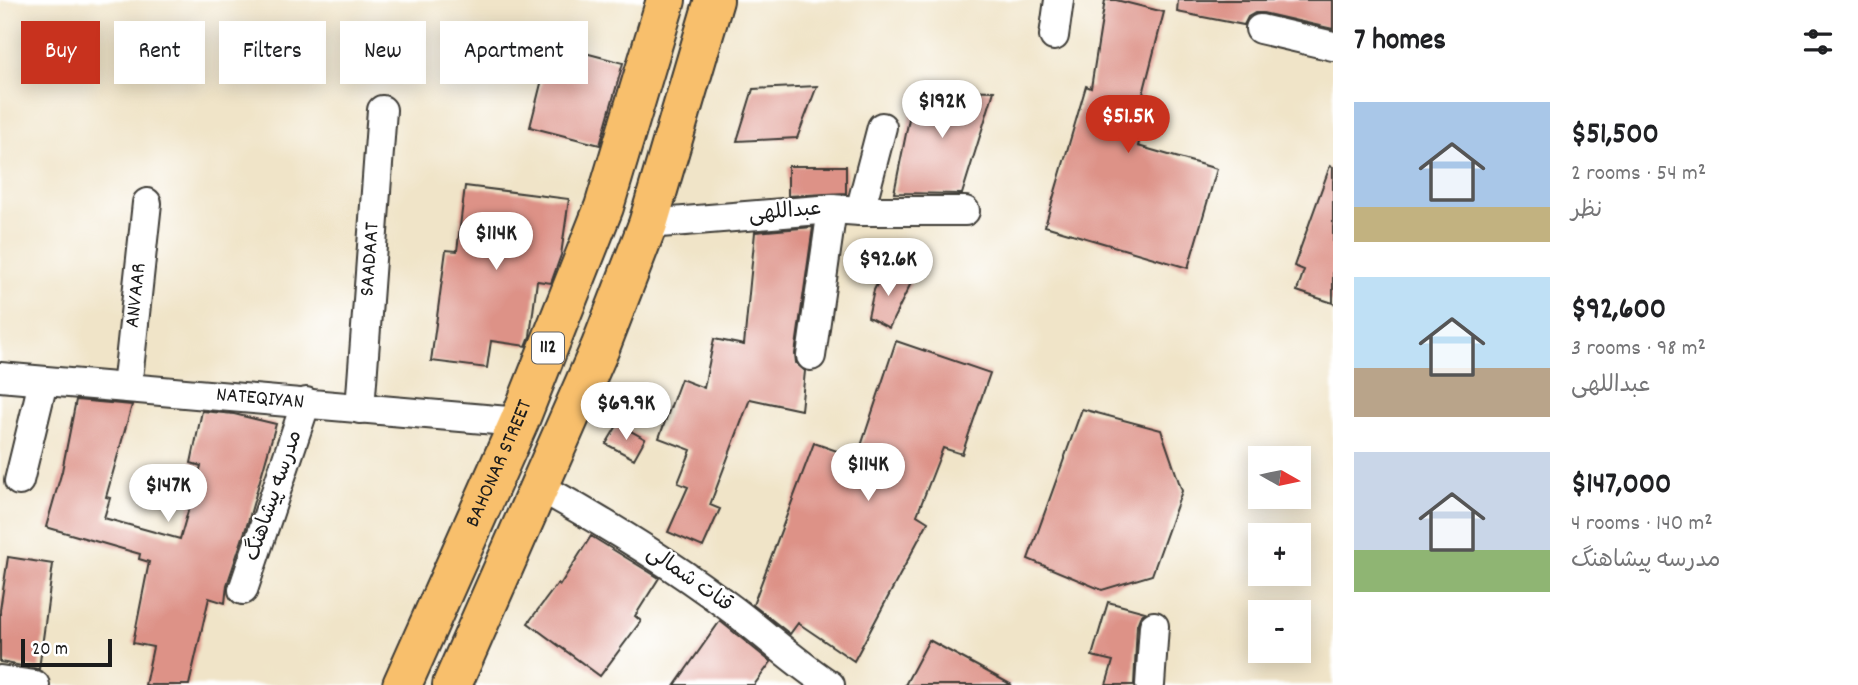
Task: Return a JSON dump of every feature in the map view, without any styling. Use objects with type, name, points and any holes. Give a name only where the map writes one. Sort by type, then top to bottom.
[{"type":"main road","name":"BAHONAR STREET","points":[[402,685],[519,422],[604,207],[666,0]]},
{"type":"main road","name":"112","points":[[452,685],[600,348],[648,224],[714,0]]},
{"type":"street","points":[[1054,36],[1059,0]]},
{"type":"street","points":[[1260,29],[1333,46]]},
{"type":"street","name":"SAADAAT","points":[[360,409],[382,110]]},
{"type":"street","points":[[860,211],[882,127]]},
{"type":"street","name":"ANVAAR","points":[[127,387],[147,203]]},
{"type":"street","name":"عبداللهی","points":[[648,224],[832,209],[965,211]]},
{"type":"street","points":[[811,356],[832,209]]},
{"type":"street","name":"NATEQIYAN","points":[[0,376],[43,382],[519,422]]},
{"type":"street","points":[[19,481],[43,382]]},
{"type":"street","name":"مدرسه پیشاهنگ","points":[[243,590],[306,402]]},
{"type":"street","name":"قنات شمالى","points":[[540,487],[655,554],[830,685]]},
{"type":"street","points":[[1150,685],[1154,626]]},
{"type":"street","points":[[0,680],[35,685]]},
{"type":"building","points":[[1105,0],[1116,0],[1164,12],[1141,102],[1149,105],[1138,146],[1217,169],[1188,268],[1045,226],[1086,86],[1091,88]]},
{"type":"building","points":[[1178,0],[1333,0],[1333,29],[1263,13],[1248,17],[1244,25],[1177,12]]},
{"type":"building","points":[[588,54],[623,63],[600,145],[530,127],[541,84],[588,84]]},
{"type":"building","points":[[817,86],[797,138],[737,141],[753,89]]},
{"type":"building","points":[[915,89],[994,91],[962,194],[894,193]]},
{"type":"building","points":[[788,166],[846,166],[846,193],[788,196]]},
{"type":"building","points":[[1330,166],[1333,167],[1333,303],[1297,291],[1304,270],[1294,266]]},
{"type":"building","points":[[465,186],[569,199],[561,255],[551,283],[537,281],[530,336],[526,346],[491,341],[487,368],[431,361],[446,250],[457,251]]},
{"type":"building","points":[[813,227],[795,354],[796,363],[805,371],[801,410],[750,399],[710,505],[720,509],[703,547],[668,532],[688,487],[678,483],[691,450],[659,438],[681,379],[704,388],[714,339],[744,345],[755,232]]},
{"type":"building","points":[[884,270],[911,283],[889,328],[868,317],[874,290]]},
{"type":"building","points":[[896,341],[990,373],[962,454],[943,448],[917,515],[928,522],[854,661],[798,623],[790,634],[753,605],[814,443],[857,458]]},
{"type":"building","points":[[76,400],[132,405],[106,497],[110,498],[104,518],[180,539],[201,466],[191,463],[202,411],[234,414],[276,424],[227,585],[225,603],[209,598],[189,685],[145,685],[153,647],[133,643],[149,562],[139,559],[140,554],[46,527],[62,471]]},
{"type":"building","points":[[1082,409],[1161,430],[1182,491],[1152,575],[1102,590],[1028,559]]},
{"type":"building","points":[[618,424],[645,439],[634,459],[606,444]]},
{"type":"building","points":[[591,536],[659,578],[635,616],[641,621],[600,676],[528,623],[558,583],[560,585]]},
{"type":"building","points":[[8,557],[53,564],[39,669],[0,662],[0,610]]},
{"type":"building","points":[[1108,602],[1145,612],[1137,625],[1134,685],[1106,685],[1113,661],[1092,656]]},
{"type":"building","points":[[720,621],[771,662],[754,685],[675,685]]},
{"type":"building","points":[[929,640],[1012,685],[905,685]]}]
